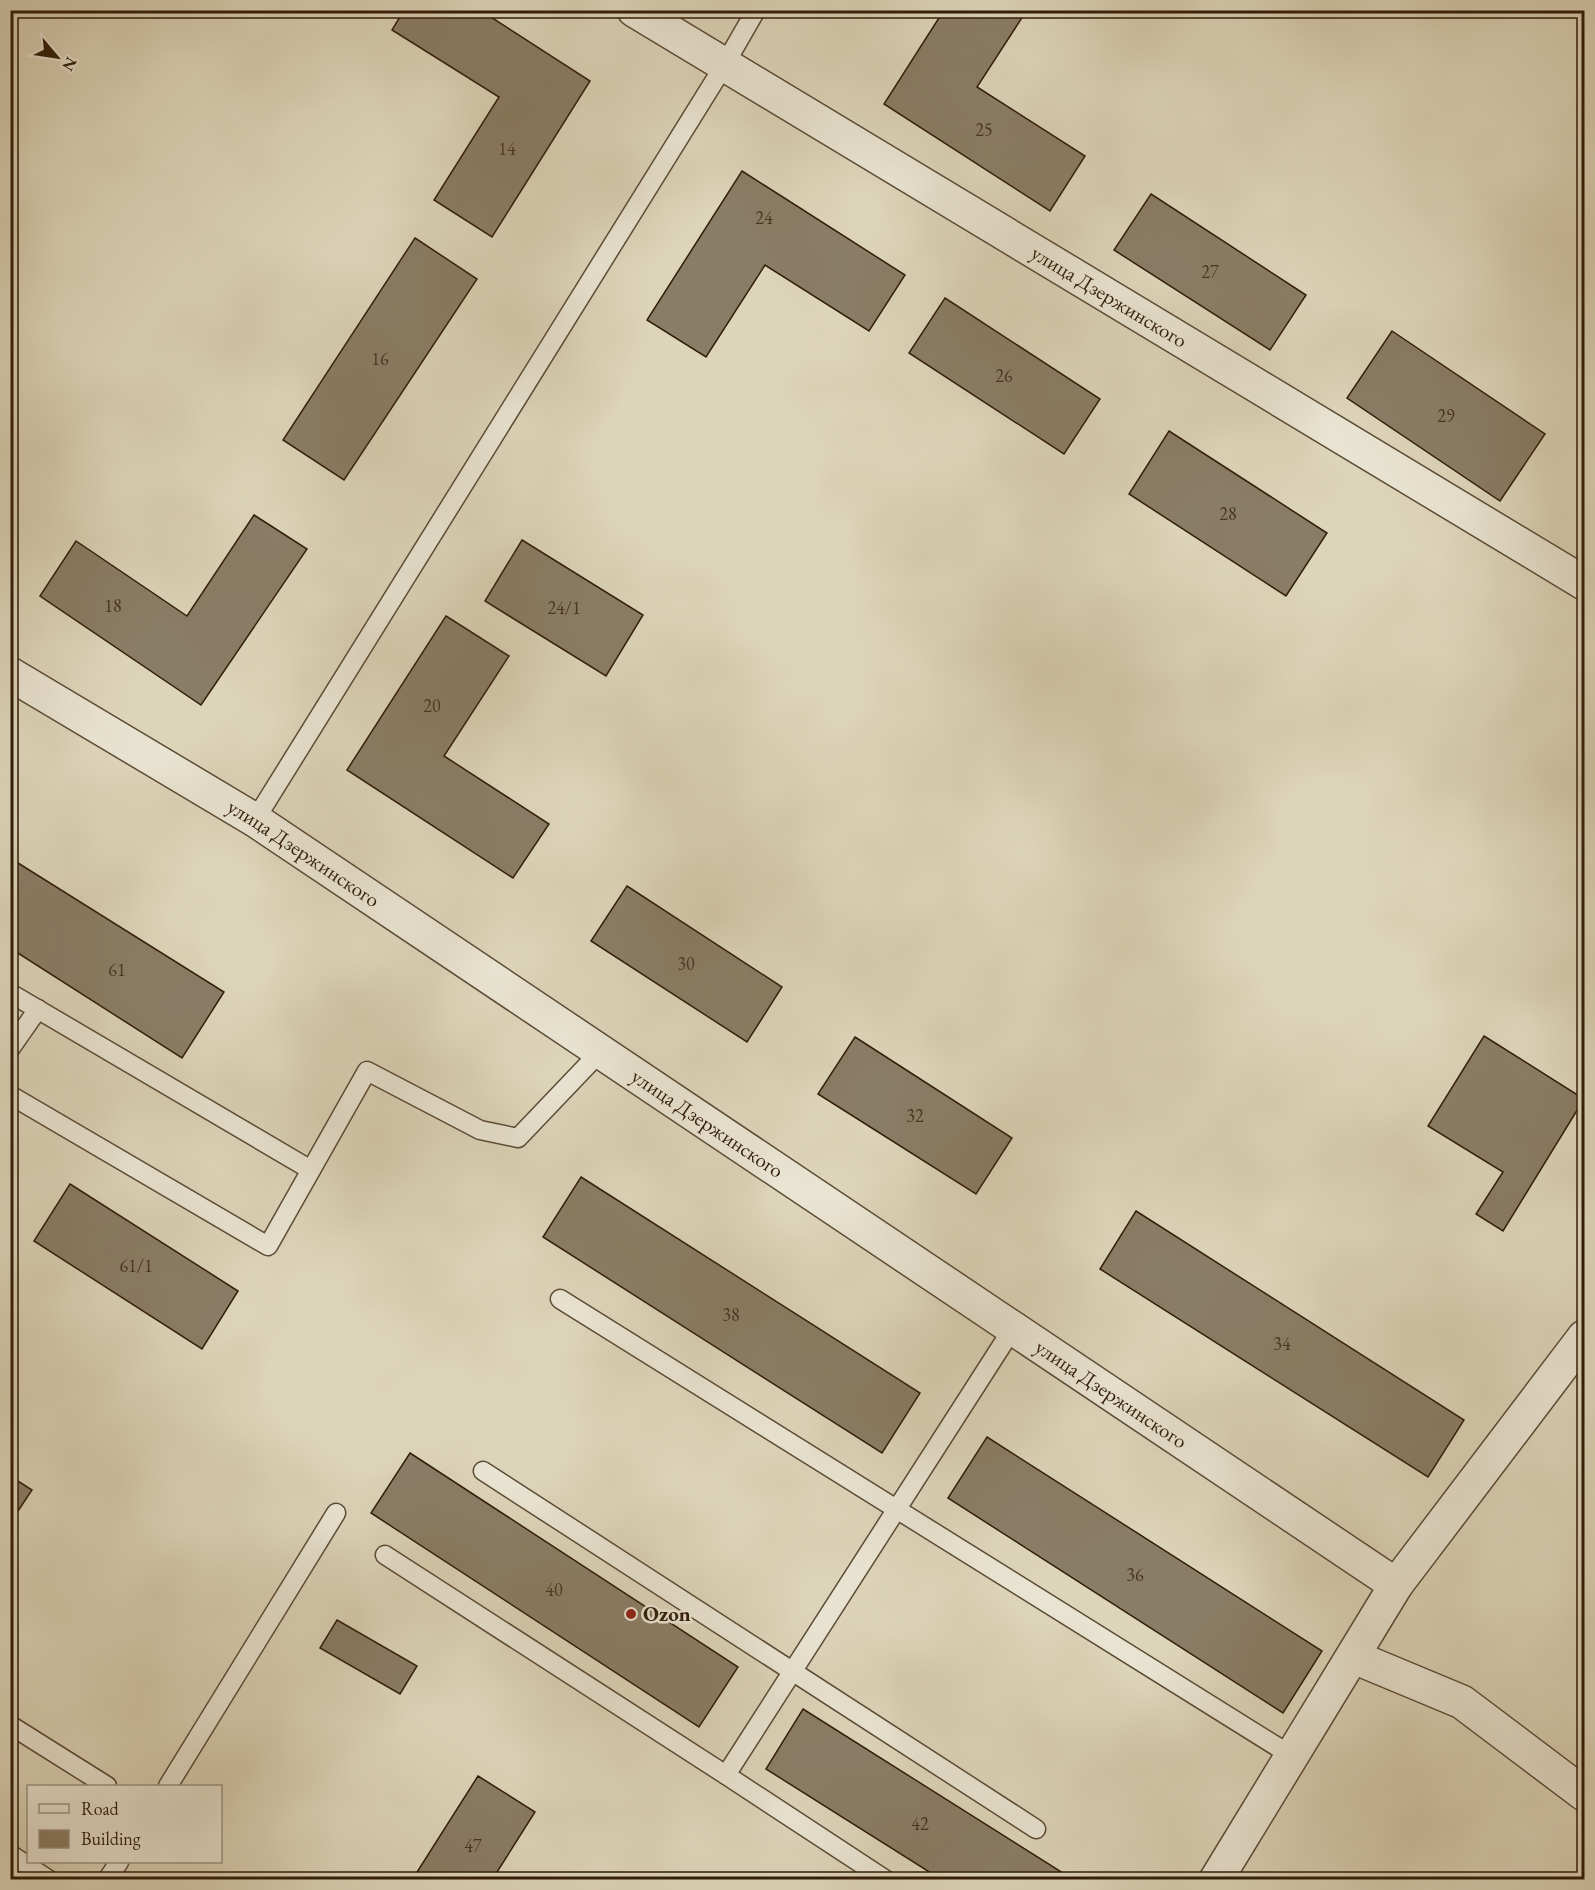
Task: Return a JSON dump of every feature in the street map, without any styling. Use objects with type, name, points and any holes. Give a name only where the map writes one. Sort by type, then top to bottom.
[{"type":"street","name":"улица Дзержинского","points":[[634,10],[1584,583]]},
{"type":"street","name":"улица Дзержинского","points":[[10,674],[255,820],[1396,1585]]},
{"type":"street","points":[[1216,1880],[1396,1585],[1584,1337]]},
{"type":"street","points":[[1354,1657],[1462,1702],[1584,1794]]},
{"type":"lane","points":[[255,820],[725,64],[756,10]]},
{"type":"lane","points":[[10,993],[311,1170]]},
{"type":"lane","points":[[10,1049],[38,1009]]},
{"type":"lane","points":[[10,1095],[268,1246],[367,1071],[480,1130],[519,1138],[600,1051]]},
{"type":"lane","points":[[560,1299],[1292,1756]]},
{"type":"lane","points":[[726,1775],[1013,1328]]},
{"type":"lane","points":[[483,1471],[1036,1829]]},
{"type":"lane","points":[[169,1785],[336,1513]]},
{"type":"lane","points":[[385,1555],[886,1880]]},
{"type":"lane","points":[[10,1725],[105,1785]]},
{"type":"lane","points":[[10,1854],[49,1880]]},
{"type":"lane","points":[[106,1880],[118,1863]]},
{"type":"building","points":[[404,10],[480,10],[590,81],[492,237],[434,200],[499,97],[392,30]]},
{"type":"building","points":[[944,10],[1027,10],[977,87],[1085,156],[1050,211],[884,104]]},
{"type":"building","points":[[742,171],[905,275],[869,331],[765,265],[706,357],[647,320]]},
{"type":"building","points":[[1151,194],[1306,295],[1270,350],[1114,250]]},
{"type":"building","points":[[415,238],[477,279],[344,480],[283,440]]},
{"type":"building","points":[[945,298],[1100,399],[1064,454],[909,353]]},
{"type":"building","points":[[1392,331],[1545,434],[1500,501],[1347,398]]},
{"type":"building","points":[[1169,431],[1327,533],[1286,596],[1129,494]]},
{"type":"building","points":[[254,515],[307,549],[201,705],[40,596],[76,541],[187,616]]},
{"type":"building","points":[[522,540],[643,615],[606,676],[485,601]]},
{"type":"building","points":[[446,616],[509,656],[444,756],[549,824],[513,878],[347,770]]},
{"type":"building","points":[[10,858],[224,992],[182,1058],[10,948]]},
{"type":"building","points":[[627,886],[782,987],[747,1042],[591,941]]},
{"type":"building","points":[[1484,1036],[1584,1099],[1503,1231],[1476,1214],[1503,1172],[1428,1126]]},
{"type":"building","points":[[855,1037],[1012,1138],[976,1194],[818,1094]]},
{"type":"building","points":[[581,1177],[920,1393],[882,1453],[543,1237]]},
{"type":"building","points":[[70,1184],[238,1291],[202,1349],[34,1241]]},
{"type":"building","points":[[1136,1211],[1464,1420],[1428,1477],[1100,1269]]},
{"type":"building","points":[[987,1437],[1322,1651],[1283,1713],[948,1498]]},
{"type":"building","points":[[410,1453],[738,1667],[699,1727],[371,1513]]},
{"type":"building","points":[[10,1476],[32,1490],[10,1523]]},
{"type":"building","points":[[337,1620],[417,1666],[400,1694],[320,1648]]},
{"type":"building","points":[[803,1709],[1074,1880],[942,1880],[766,1769]]},
{"type":"building","points":[[478,1776],[535,1812],[492,1880],[412,1880]]},
{"type":"place","name":"Ozon","points":[[631,1614]]}]
